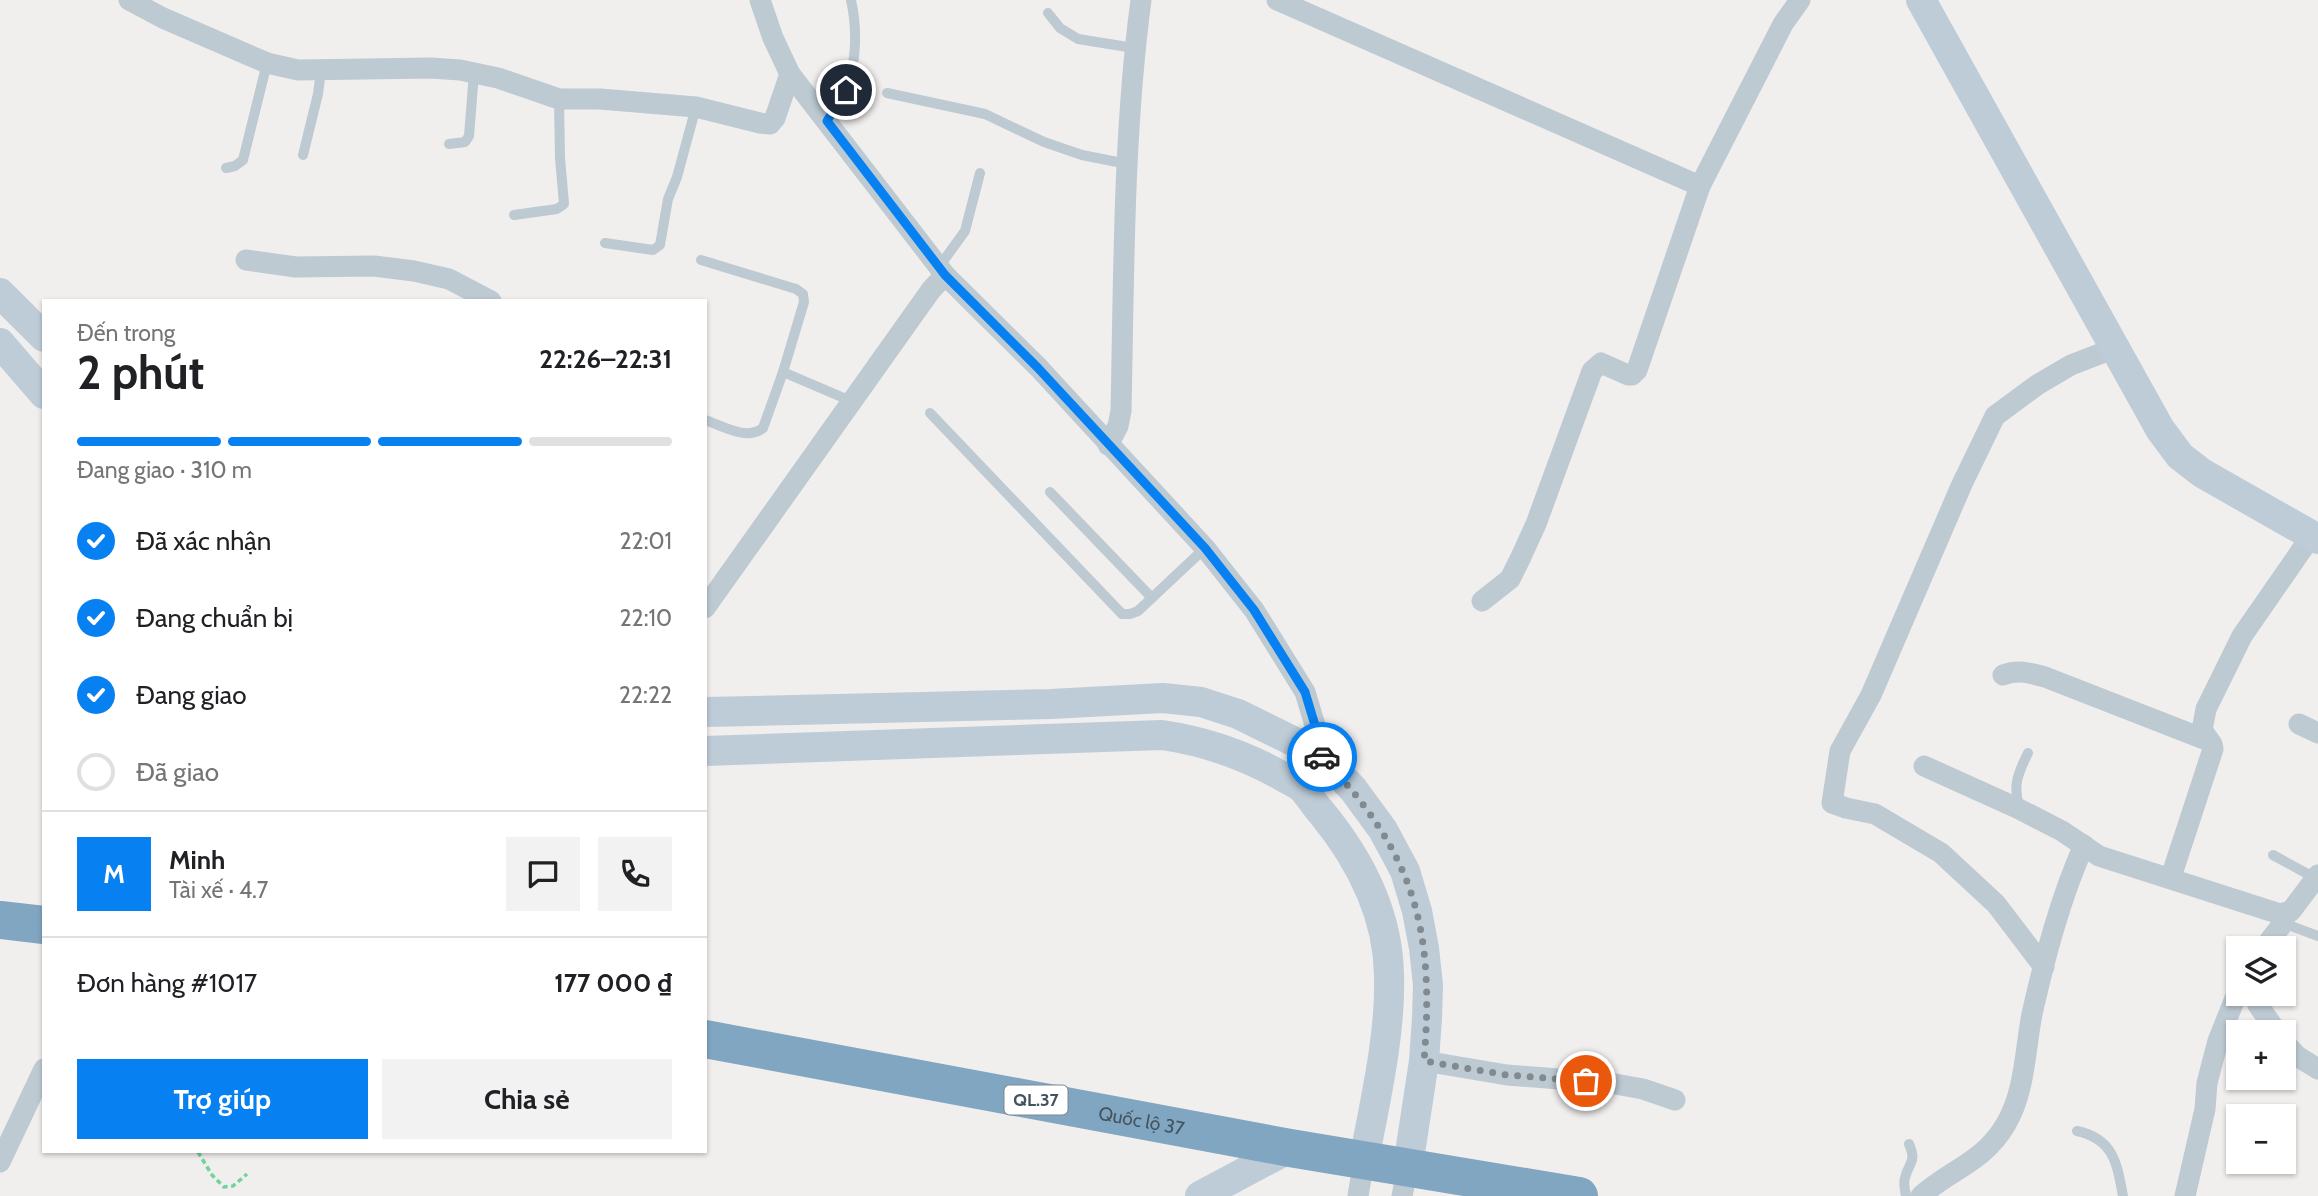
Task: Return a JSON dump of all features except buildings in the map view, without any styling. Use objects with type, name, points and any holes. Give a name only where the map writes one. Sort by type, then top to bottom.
[{"type":"highway","points":[[0,920],[42,925]]},
{"type":"highway","name":"Quốc lộ 37","points":[[707,1039],[1290,1148],[1383,1174],[1578,1196]]},
{"type":"main road","points":[[1921,0],[2160,429],[2180,456],[2202,473],[2315,537]]},
{"type":"main road","points":[[0,293],[42,335]]},
{"type":"main road","points":[[0,343],[42,392]]},
{"type":"main road","points":[[707,712],[1051,704],[1163,698],[1201,702],[1238,714],[1291,738],[1380,914],[1387,946],[1388,1004],[1380,1074],[1383,1174]]},
{"type":"main road","points":[[707,751],[1163,735],[1195,740],[1258,763],[1309,772],[1353,789],[1382,830],[1405,872],[1417,911],[1424,948],[1428,996],[1424,1061],[1383,1174]]},
{"type":"main road","points":[[1200,1196],[1290,1148]]},
{"type":"street","points":[[130,0],[163,18],[267,63],[298,70],[431,68],[498,78],[559,99],[696,107],[770,124],[775,118],[790,74]]},
{"type":"street","points":[[760,0],[773,38],[790,74],[942,271],[1038,368],[1205,548],[1254,610],[1305,692],[1317,732],[1309,772]]},
{"type":"street","points":[[1108,445],[1118,426],[1121,411],[1127,164],[1141,0]]},
{"type":"street","points":[[1276,0],[1700,186]]},
{"type":"street","points":[[1482,601],[1510,579],[1520,559],[1536,524],[1592,371],[1601,363],[1628,375],[1637,370],[1700,186],[1783,24],[1800,0]]},
{"type":"street","points":[[246,260],[296,267],[374,266],[414,271],[449,279],[487,299]]},
{"type":"street","points":[[707,605],[942,271]]},
{"type":"street","points":[[2044,967],[1996,904],[1941,853],[1875,814],[1832,803],[1840,751],[1871,695],[1981,441],[1995,416],[2048,378],[2071,365],[2115,348]]},
{"type":"street","points":[[2171,877],[2213,749],[2202,730],[2206,709],[2233,651],[2315,537]]},
{"type":"street","points":[[2003,675],[2022,671],[2045,677],[2209,741]]},
{"type":"street","points":[[1924,766],[2021,811],[2099,856],[2171,877],[2275,912],[2285,918]]},
{"type":"street","points":[[1922,1196],[1975,1160],[2006,1125],[2021,1077],[2044,967],[2069,881],[2084,845]]},
{"type":"street","points":[[2272,936],[2317,876]]},
{"type":"street","points":[[2185,1196],[2205,1109],[2207,1083],[2218,1041],[2232,1006]]},
{"type":"street","points":[[2296,1055],[2318,1069]]},
{"type":"street","points":[[1424,1061],[1507,1075],[1610,1083],[1675,1100]]},
{"type":"street","points":[[0,1162],[42,1073]]},
{"type":"lane","points":[[827,121],[846,90],[851,74],[856,23],[850,0]]},
{"type":"lane","points":[[1048,13],[1060,28],[1078,39],[1135,48]]},
{"type":"lane","points":[[226,168],[243,160],[267,63]]},
{"type":"lane","points":[[303,155],[321,70]]},
{"type":"lane","points":[[449,144],[465,142],[469,136],[474,73]]},
{"type":"lane","points":[[887,93],[985,114],[1044,142],[1083,155],[1127,164]]},
{"type":"lane","points":[[514,215],[557,209],[564,204],[559,158],[559,99]]},
{"type":"lane","points":[[605,243],[653,250],[660,246],[668,200],[696,107]]},
{"type":"lane","points":[[942,271],[965,231],[980,173]]},
{"type":"lane","points":[[701,260],[796,289],[803,294],[804,302],[763,428],[756,434],[748,434],[707,421]]},
{"type":"lane","points":[[783,373],[851,401]]},
{"type":"lane","points":[[930,412],[1122,614],[1138,611],[1205,548]]},
{"type":"lane","points":[[1050,492],[1152,598]]},
{"type":"lane","points":[[2021,811],[2015,784],[2028,753]]},
{"type":"lane","points":[[2273,855],[2317,876]]},
{"type":"lane","points":[[2285,918],[2318,936]]},
{"type":"lane","points":[[2077,1131],[2101,1141],[2112,1153],[2123,1196]]},
{"type":"lane","points":[[1906,1196],[1904,1179],[1913,1163],[1909,1143]]},
{"type":"path","points":[[199,1153],[212,1175],[224,1187],[233,1186],[247,1174]]},
{"type":"way so far","points":[[1322,757],[1353,789],[1382,830],[1405,872],[1417,911],[1428,985],[1424,1061],[1507,1075],[1586,1081]]},
{"type":"route","points":[[846,90],[827,121],[945,275],[1038,368],[1205,548],[1254,610],[1305,692],[1317,732],[1319,754],[1322,757]]}]
